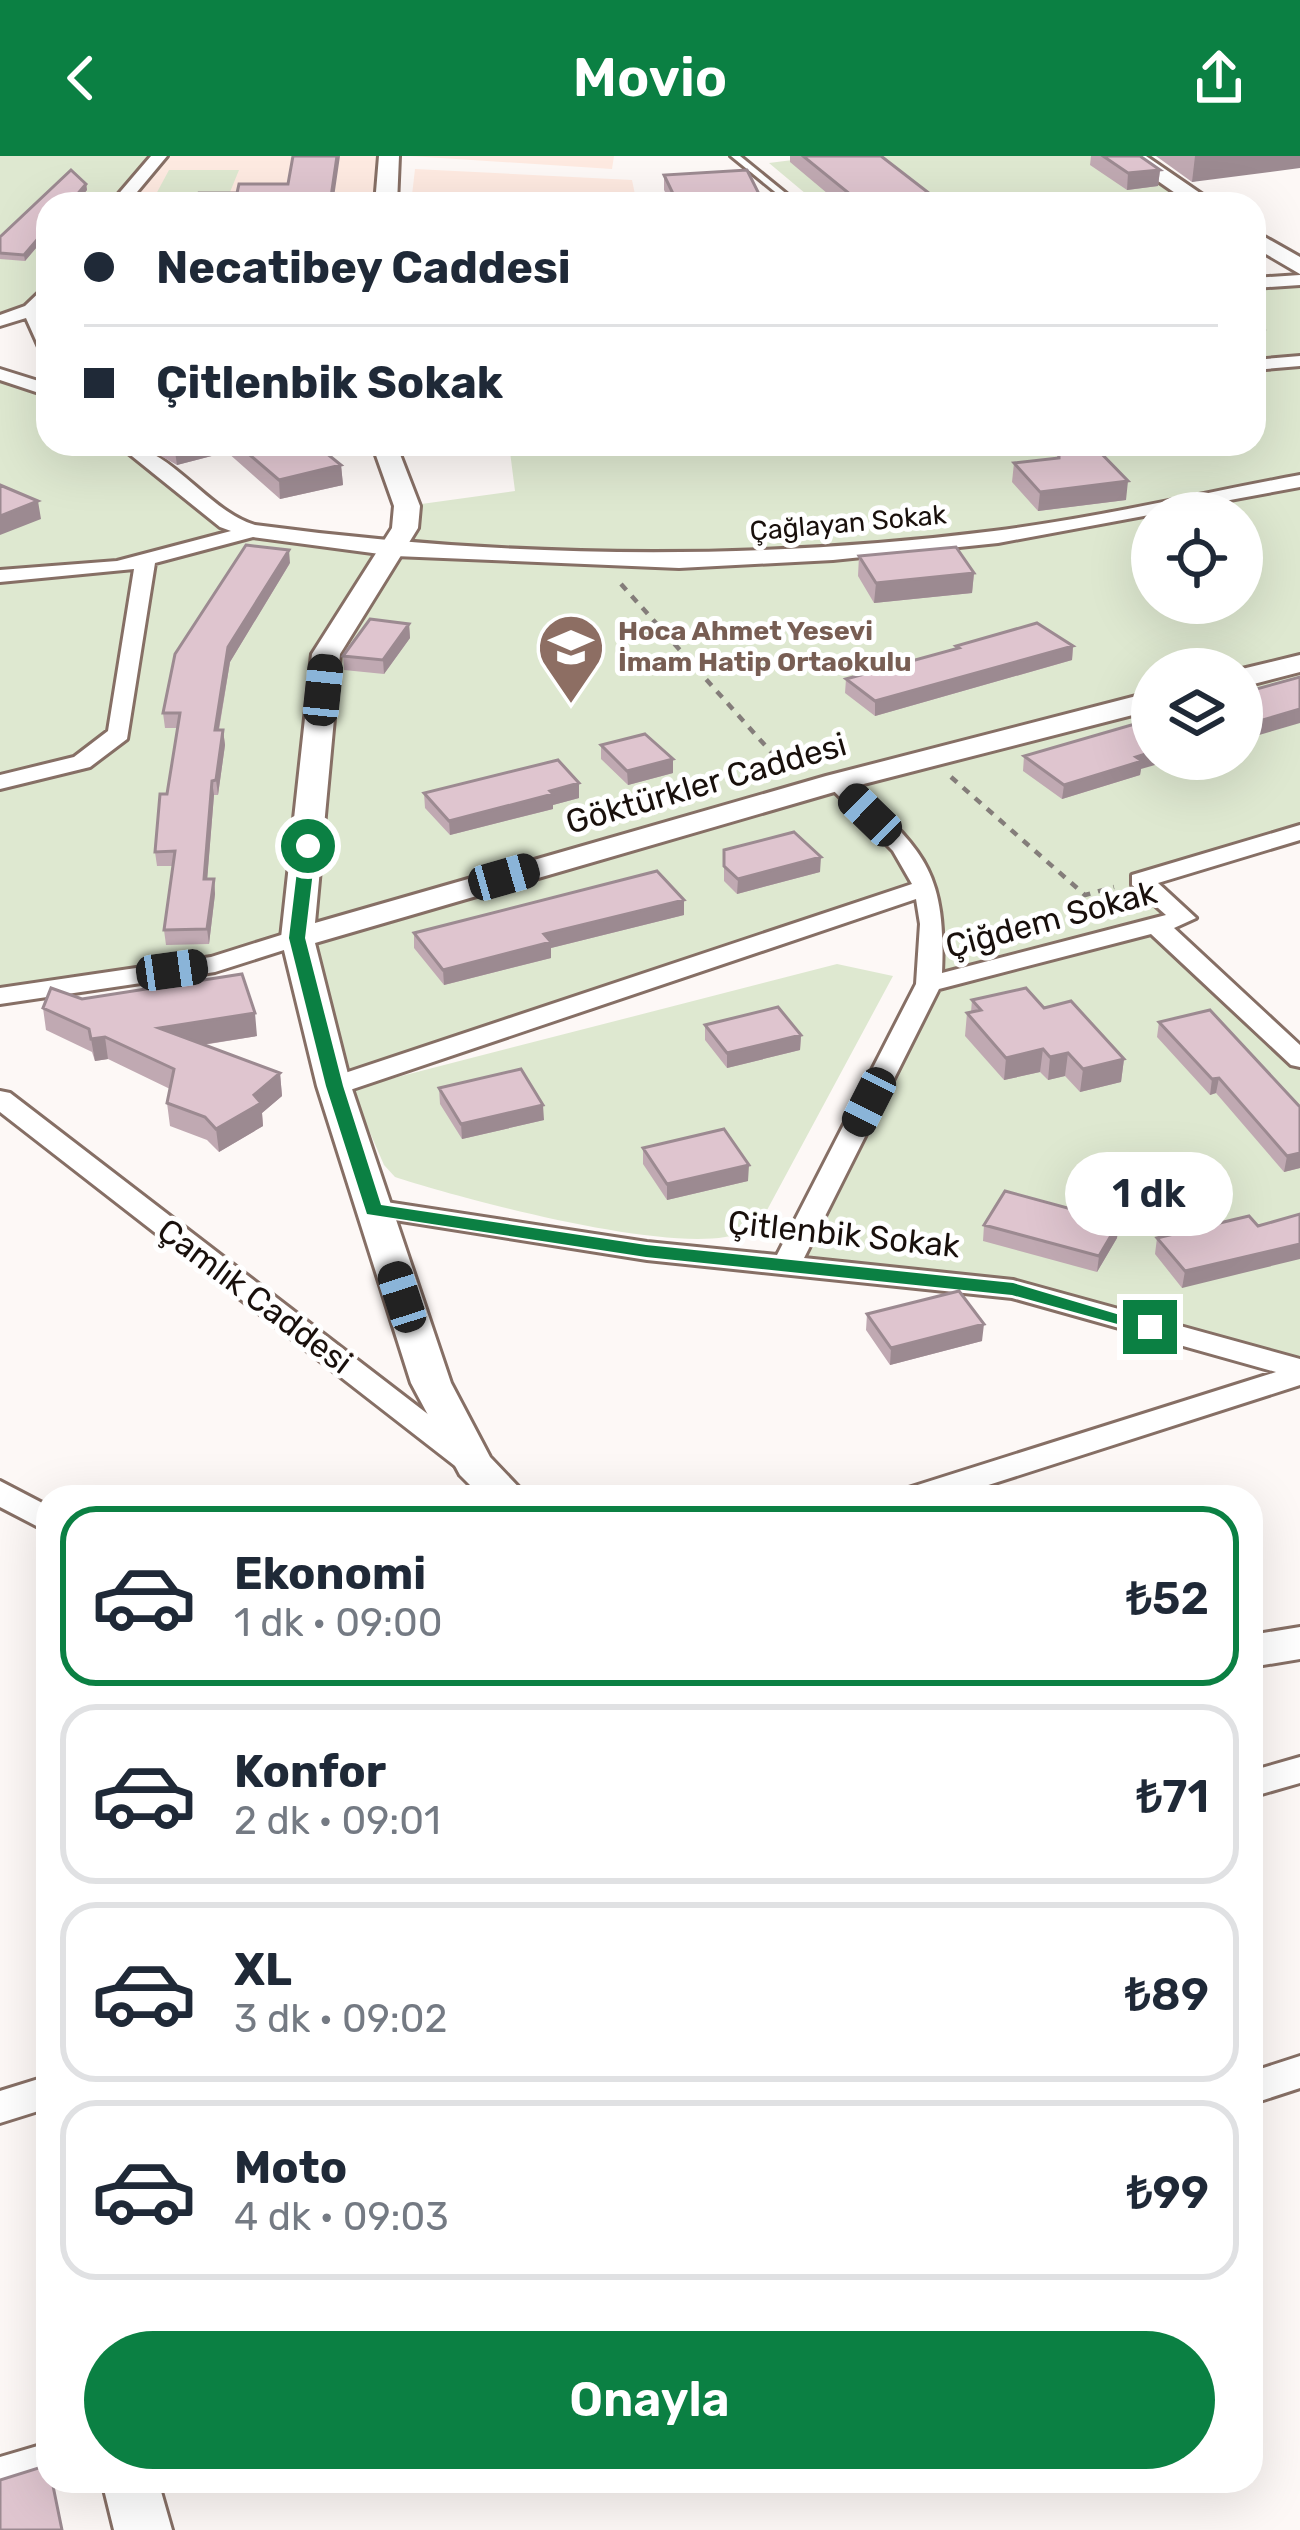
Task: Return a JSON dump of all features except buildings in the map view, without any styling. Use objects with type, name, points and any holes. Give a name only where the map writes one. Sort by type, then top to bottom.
[{"type":"street","points":[[128,192],[159,156]]},
{"type":"street","points":[[387,192],[389,156]]},
{"type":"street","points":[[1132,156],[1187,192]]},
{"type":"street","points":[[1266,244],[1300,267]]},
{"type":"street","points":[[1266,282],[1300,280]]},
{"type":"street","points":[[0,321],[36,304]]},
{"type":"street","points":[[31,310],[36,321]]},
{"type":"street","points":[[1266,364],[1300,361]]},
{"type":"street","points":[[0,374],[36,386]]},
{"type":"street","points":[[143,456],[227,523],[253,531]]},
{"type":"street","points":[[388,456],[407,506],[405,528],[326,654],[297,938],[334,1086],[431,1384],[474,1465]]},
{"type":"street","name":"Çağlayan Sokak","points":[[253,531],[395,550],[680,562],[789,557],[998,537],[1300,481]]},
{"type":"street","points":[[0,576],[118,567],[253,531]]},
{"type":"street","points":[[0,782],[82,762],[119,734],[146,556]]},
{"type":"street","points":[[1263,673],[1300,663]]},
{"type":"street","name":"Göktürkler Caddesi","points":[[0,996],[215,964],[822,787],[1131,706]]},
{"type":"street","points":[[788,1262],[928,985],[932,924],[926,886],[903,847],[822,787]]},
{"type":"street","name":"Çiğdem Sokak","points":[[1141,880],[1300,832]]},
{"type":"street","name":"Çiğdem Sokak","points":[[928,985],[1184,918],[1141,880]]},
{"type":"street","points":[[334,1086],[926,886]]},
{"type":"street","points":[[1157,926],[1300,1059]]},
{"type":"street","name":"Çamlık Caddesi","points":[[0,1100],[495,1485]]},
{"type":"street","name":"Çitlenbik Sokak","points":[[373,1210],[646,1251],[788,1262],[1013,1289],[1300,1372]]},
{"type":"street","points":[[953,1485],[1300,1372]]},
{"type":"street","points":[[0,1492],[36,1513]]},
{"type":"street","points":[[1263,1649],[1300,1642]]},
{"type":"street","points":[[1263,1781],[1300,1770]]},
{"type":"street","points":[[1263,2084],[1300,2072]]},
{"type":"street","points":[[0,2107],[36,2096]]},
{"type":"street","points":[[0,2477],[36,2466]]},
{"type":"street","points":[[133,2493],[143,2530]]},
{"type":"lane","points":[[735,156],[780,192]]},
{"type":"path","points":[[595,558],[822,787]]},
{"type":"path","points":[[930,758],[1085,895],[1141,880]]},
{"type":"shaded area","points":[[160,156],[389,156],[377,192],[138,192]]},
{"type":"shaded area","points":[[410,156],[614,156],[612,169]]},
{"type":"shaded area","points":[[415,169],[632,180],[634,192],[412,192]]},
{"type":"green space","points":[[0,156],[159,156],[130,192],[36,192],[36,302],[0,321]]},
{"type":"green space","points":[[824,156],[1126,156],[1179,192],[804,192],[769,163]]},
{"type":"green space","points":[[169,170],[239,170],[230,192],[157,192]]},
{"type":"green space","points":[[1300,280],[1300,832],[1143,880],[1184,918],[1158,925],[1300,1059],[1300,1369],[1013,1289],[788,1262],[929,985],[925,887],[334,1086],[297,938],[215,964],[0,996],[0,374],[36,386],[36,456],[142,456],[227,523],[395,550],[407,506],[515,491],[511,456],[1266,456],[1266,282]]},
{"type":"green space","points":[[837,964],[893,976],[766,1212],[745,1231],[717,1238],[627,1233],[469,1199],[395,1177],[384,1165],[351,1089]]},
{"type":"place","name":"Hoca Ahmet Yesevi İmam Hatip Ortaokulu","points":[[571,706]]},
{"type":"route","points":[[308,846],[297,938],[334,1086],[373,1210],[646,1251],[788,1262],[1013,1289],[1150,1327]]}]
